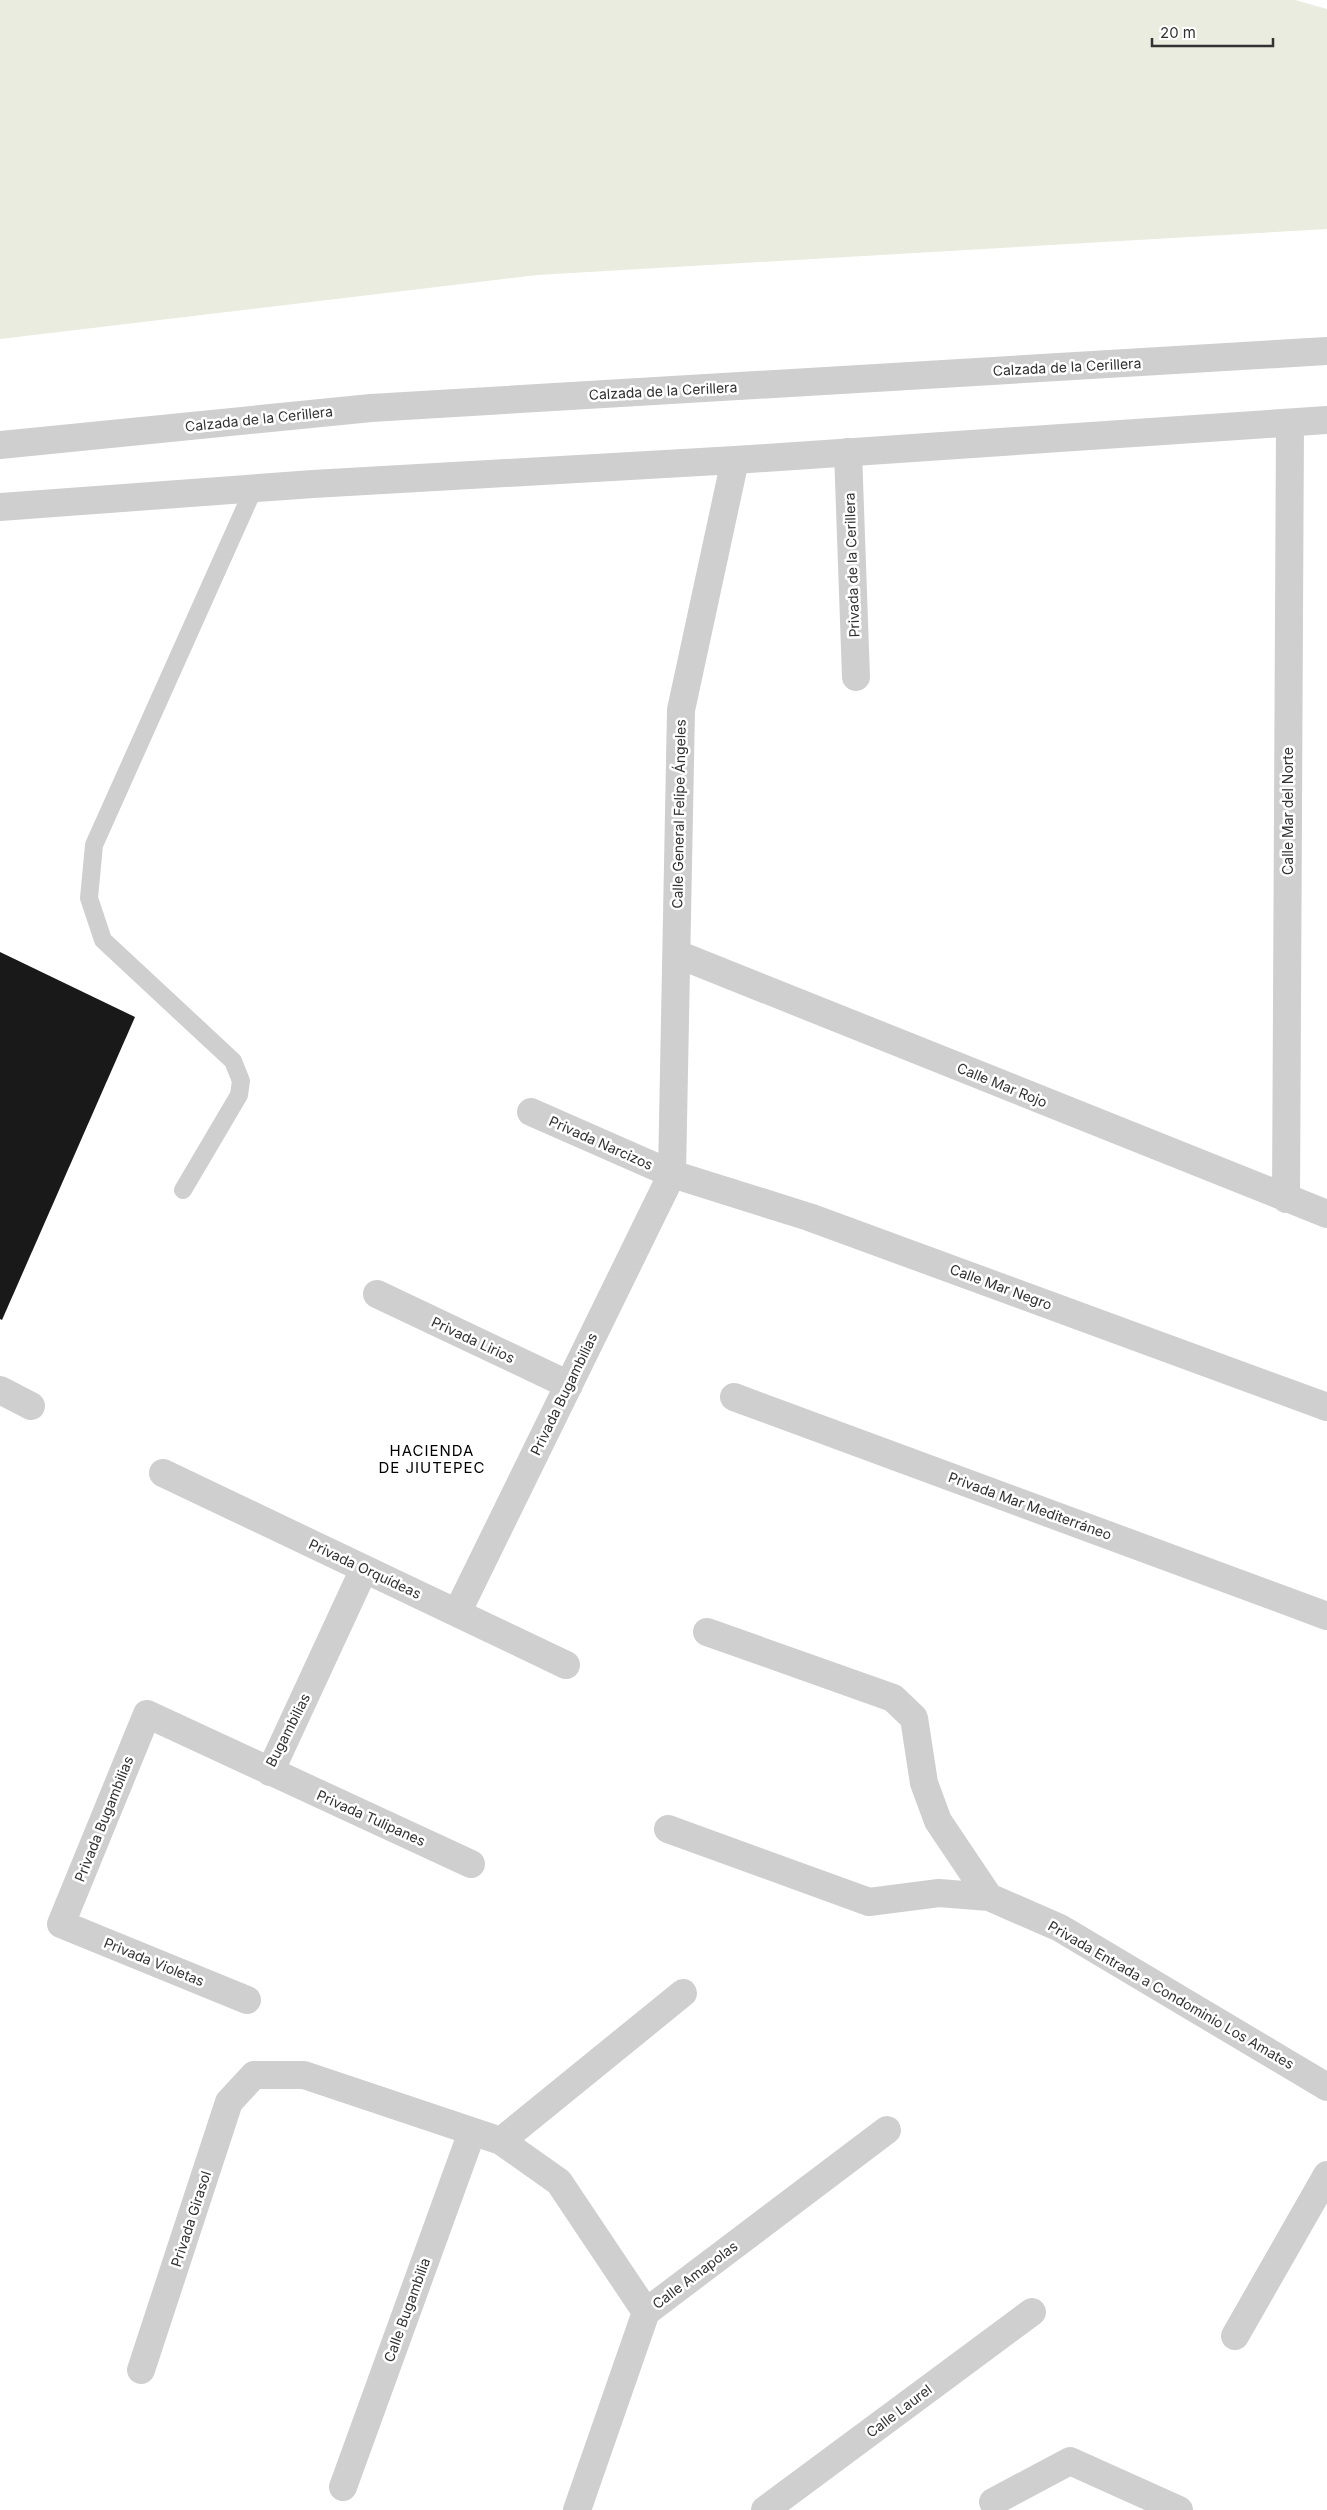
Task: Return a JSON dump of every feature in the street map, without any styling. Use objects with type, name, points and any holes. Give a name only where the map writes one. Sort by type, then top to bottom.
[{"type":"street","name":"Calzada de la Cerillera","points":[[0,446],[371,408],[1327,351]]},
{"type":"street","points":[[0,506],[254,488],[736,460],[1327,420]]},
{"type":"street","name":"Calle Mar del Norte","points":[[1286,1199],[1290,423]]},
{"type":"street","name":"Privada de la Cerillera","points":[[848,452],[856,678]]},
{"type":"street","name":"Calle General Felipe Ángeles","points":[[672,1174],[681,710],[736,460]]},
{"type":"street","name":"Calle Mar Rojo","points":[[677,954],[1327,1214]]},
{"type":"street","name":"Privada Narcizos","points":[[531,1112],[672,1174]]},
{"type":"street","name":"Privada Bugambilias","points":[[457,1613],[672,1174]]},
{"type":"street","name":"Calle Mar Negro","points":[[672,1174],[809,1217],[1327,1407]]},
{"type":"street","name":"Privada Lirios","points":[[377,1294],[569,1385]]},
{"type":"street","points":[[0,1390],[31,1406]]},
{"type":"street","name":"Privada Mar Mediterráneo","points":[[734,1397],[1327,1616]]},
{"type":"street","name":"Privada Orquídeas","points":[[163,1473],[566,1665]]},
{"type":"street","name":"Bugambilias","points":[[147,1714],[270,1772],[364,1569]]},
{"type":"street","points":[[708,1632],[893,1698],[914,1718],[924,1783],[938,1821],[989,1897]]},
{"type":"street","name":"Privada Bugambilias","points":[[61,1924],[147,1714]]},
{"type":"street","name":"Privada Tulipanes","points":[[270,1772],[471,1864]]},
{"type":"street","name":"Privada Entrada a Condominio Los Amates","points":[[668,1829],[869,1902],[939,1893],[989,1897],[1060,1928],[1327,2086]]},
{"type":"street","name":"Privada Violetas","points":[[61,1924],[246,2000]]},
{"type":"street","points":[[501,2141],[683,1993]]},
{"type":"street","name":"Privada Girasol","points":[[141,2370],[229,2102],[254,2075],[304,2076],[472,2132]]},
{"type":"street","name":"Calle Amapolas","points":[[577,2510],[646,2312],[887,2130]]},
{"type":"street","points":[[472,2132],[501,2141],[559,2182],[646,2312]]},
{"type":"street","name":"Calle Bugambilia","points":[[343,2487],[472,2132]]},
{"type":"street","points":[[1235,2336],[1327,2175]]},
{"type":"street","name":"Calle Laurel","points":[[765,2510],[1032,2312]]},
{"type":"street","points":[[993,2502],[1070,2461],[1180,2510]]},
{"type":"lane","points":[[183,1190],[239,1095],[241,1081],[233,1061],[103,940],[89,898],[94,845],[254,488]]},
{"type":"shaded area","points":[[0,0],[1295,0],[1327,9],[1327,229],[537,275],[0,339]]},
{"type":"building","points":[[0,952],[135,1017],[2,1320],[0,1319]]},
{"type":"district","name":"HACIENDA DE JIUTEPEC","points":[[432,1460]]}]
